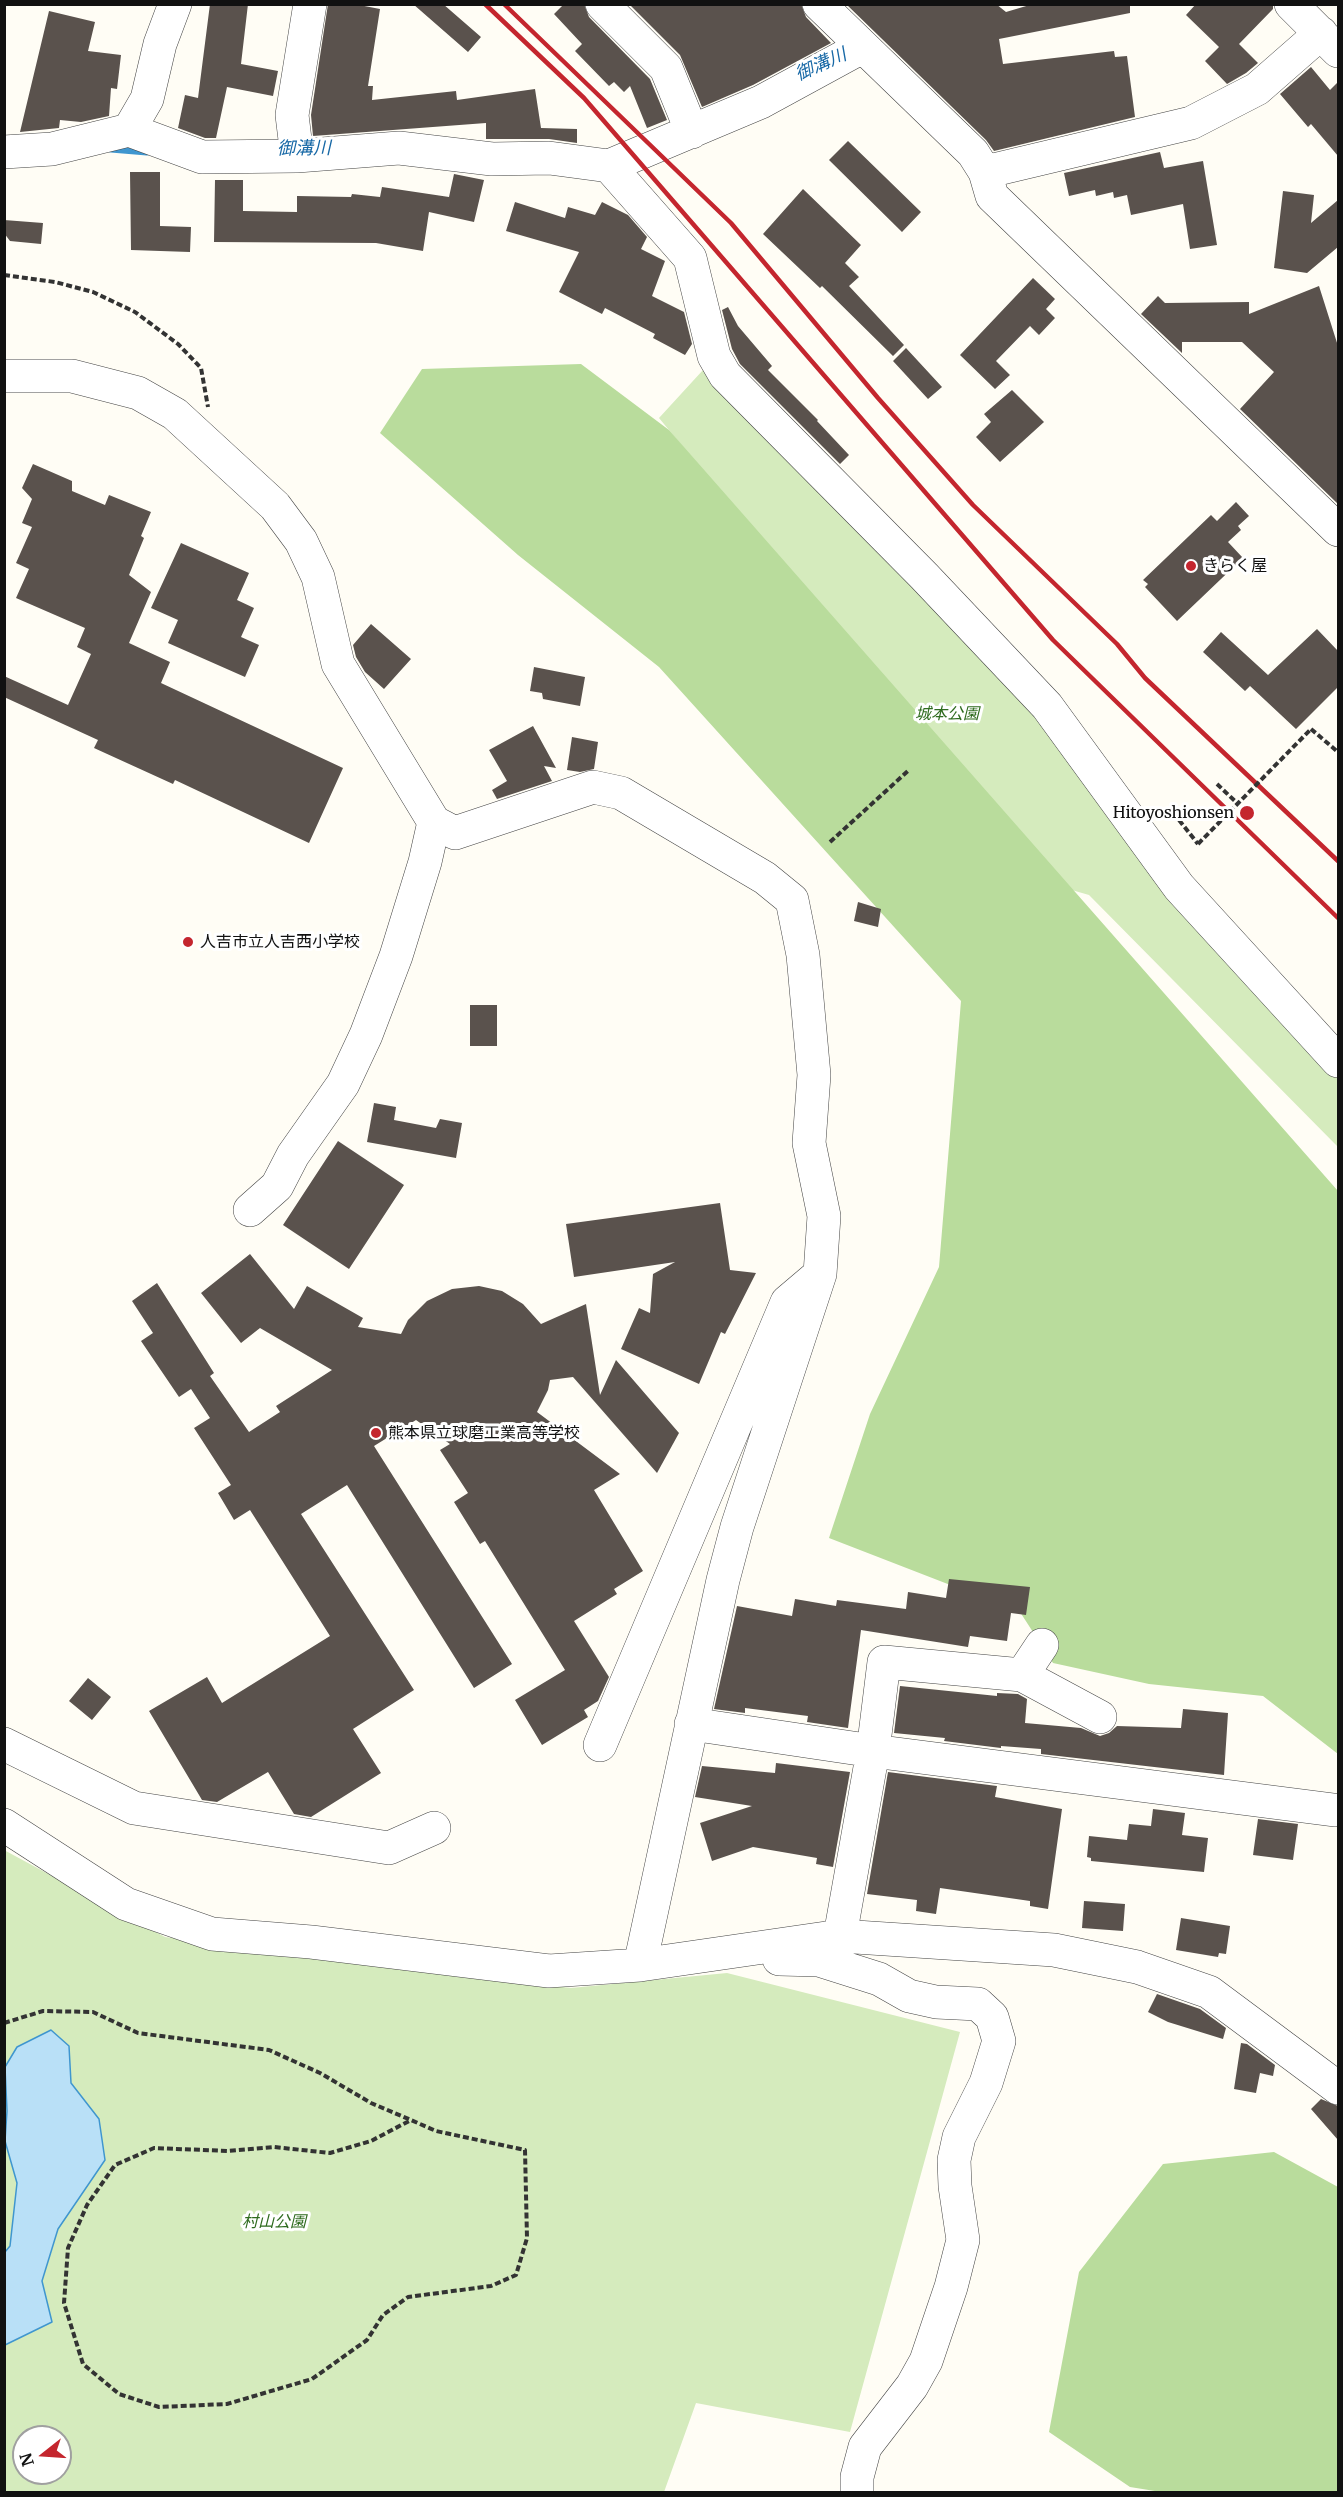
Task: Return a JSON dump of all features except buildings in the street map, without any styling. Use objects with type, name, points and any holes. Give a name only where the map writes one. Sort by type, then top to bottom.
[{"type":"street","points":[[129,130],[147,99],[159,44],[175,4]]},
{"type":"street","points":[[297,156],[292,115],[310,4]]},
{"type":"street","points":[[602,4],[666,68],[692,132]]},
{"type":"street","points":[[819,4],[973,153],[985,172],[992,196],[1338,530]]},
{"type":"street","points":[[985,172],[1191,123],[1257,89],[1331,38],[1291,4]]},
{"type":"street","points":[[4,152],[52,149],[129,130],[202,157],[297,156],[399,148],[492,159],[549,158],[609,166],[761,102],[862,47]]},
{"type":"street","points":[[609,166],[690,258],[714,356],[725,375],[924,576],[1047,705],[1179,887],[1338,1061]]},
{"type":"street","points":[[4,376],[72,376],[138,393],[175,414],[275,506],[301,541],[318,577],[338,664],[434,822],[455,833],[593,787],[621,793],[765,878],[792,900],[803,955],[814,1075],[808,1143],[824,1216],[820,1274],[737,1527],[691,1724],[640,1965]]},
{"type":"street","points":[[250,1210],[278,1186],[293,1155],[343,1084],[366,1035],[378,998],[396,956],[425,862],[434,822]]},
{"type":"street","points":[[600,1745],[787,1302],[820,1274]]},
{"type":"street","points":[[1022,1675],[1042,1646]]},
{"type":"street","points":[[840,1936],[873,1751],[884,1662],[1022,1675],[1100,1717]]},
{"type":"street","points":[[691,1724],[873,1751],[1334,1810]]},
{"type":"street","points":[[4,1744],[134,1808],[389,1848],[434,1828]]},
{"type":"street","points":[[4,1825],[126,1904],[212,1934],[311,1942],[549,1971],[640,1965],[840,1936],[1054,1950],[1137,1967],[1209,1992],[1338,2088]]},
{"type":"street","points":[[721,1952],[767,1959],[819,1960],[879,1979],[909,1996],[936,2002],[978,2004],[992,2017],[999,2041],[986,2083],[959,2138],[954,2160],[963,2240],[951,2287],[926,2361],[912,2386],[865,2447],[857,2477],[857,2493]]},
{"type":"path","points":[[4,275],[55,282],[93,292],[135,312],[178,344],[201,368],[215,450]]},
{"type":"path","points":[[1179,820],[1198,844],[1311,729],[1338,752]]},
{"type":"path","points":[[830,842],[909,770]]},
{"type":"path","points":[[1217,784],[1237,803]]},
{"type":"path","points":[[4,2023],[43,2011],[93,2012],[138,2033],[269,2050],[320,2073],[371,2103],[411,2120],[436,2131],[525,2150],[527,2238],[516,2275],[491,2286],[408,2297],[383,2314],[367,2340],[312,2379],[227,2404],[159,2407],[119,2394],[82,2364],[64,2303],[68,2248],[87,2205],[115,2165],[154,2148],[228,2151],[274,2147],[330,2153],[371,2141],[411,2120]]},
{"type":"green space","points":[[581,364],[669,430],[1338,1191],[1338,1754],[1263,1696],[1149,1684],[1053,1663],[1020,1612],[829,1538],[870,1414],[939,1267],[961,1001],[659,667],[518,555],[380,433],[422,369]]},
{"type":"green space","name":"城本公園","points":[[703,370],[1008,677],[1338,1070],[1338,1147],[1089,895],[1044,882],[659,418]]},
{"type":"green space","name":"村山公園","points":[[4,1850],[165,1937],[571,1988],[727,1973],[960,2032],[850,2432],[696,2403],[664,2492],[5,2492]]},
{"type":"green space","points":[[1274,2152],[1338,2187],[1338,2492],[1161,2492],[1130,2487],[1049,2432],[1079,2272],[1163,2164]]},
{"type":"water","points":[[51,2030],[69,2046],[71,2083],[99,2119],[105,2160],[58,2229],[42,2281],[52,2322],[5,2345],[5,2252],[10,2246],[17,2183],[5,2141],[7,2111],[5,2067],[17,2047]]},
{"type":"waterway","name":"御溝川","points":[[111,149],[147,152]]},
{"type":"railway","points":[[485,4],[584,98],[1053,640],[1338,918]]},
{"type":"railway","points":[[504,4],[731,223],[878,398],[973,505],[1117,644],[1145,678],[1338,861]]},
{"type":"place","name":"きらく屋","points":[[1191,566]]},
{"type":"place","name":"Hitoyoshionsen","points":[[1247,813]]},
{"type":"place","name":"人吉市立人吉西小学校","points":[[188,942]]},
{"type":"place","name":"熊本県立球磨工業高等学校","points":[[376,1433]]}]
